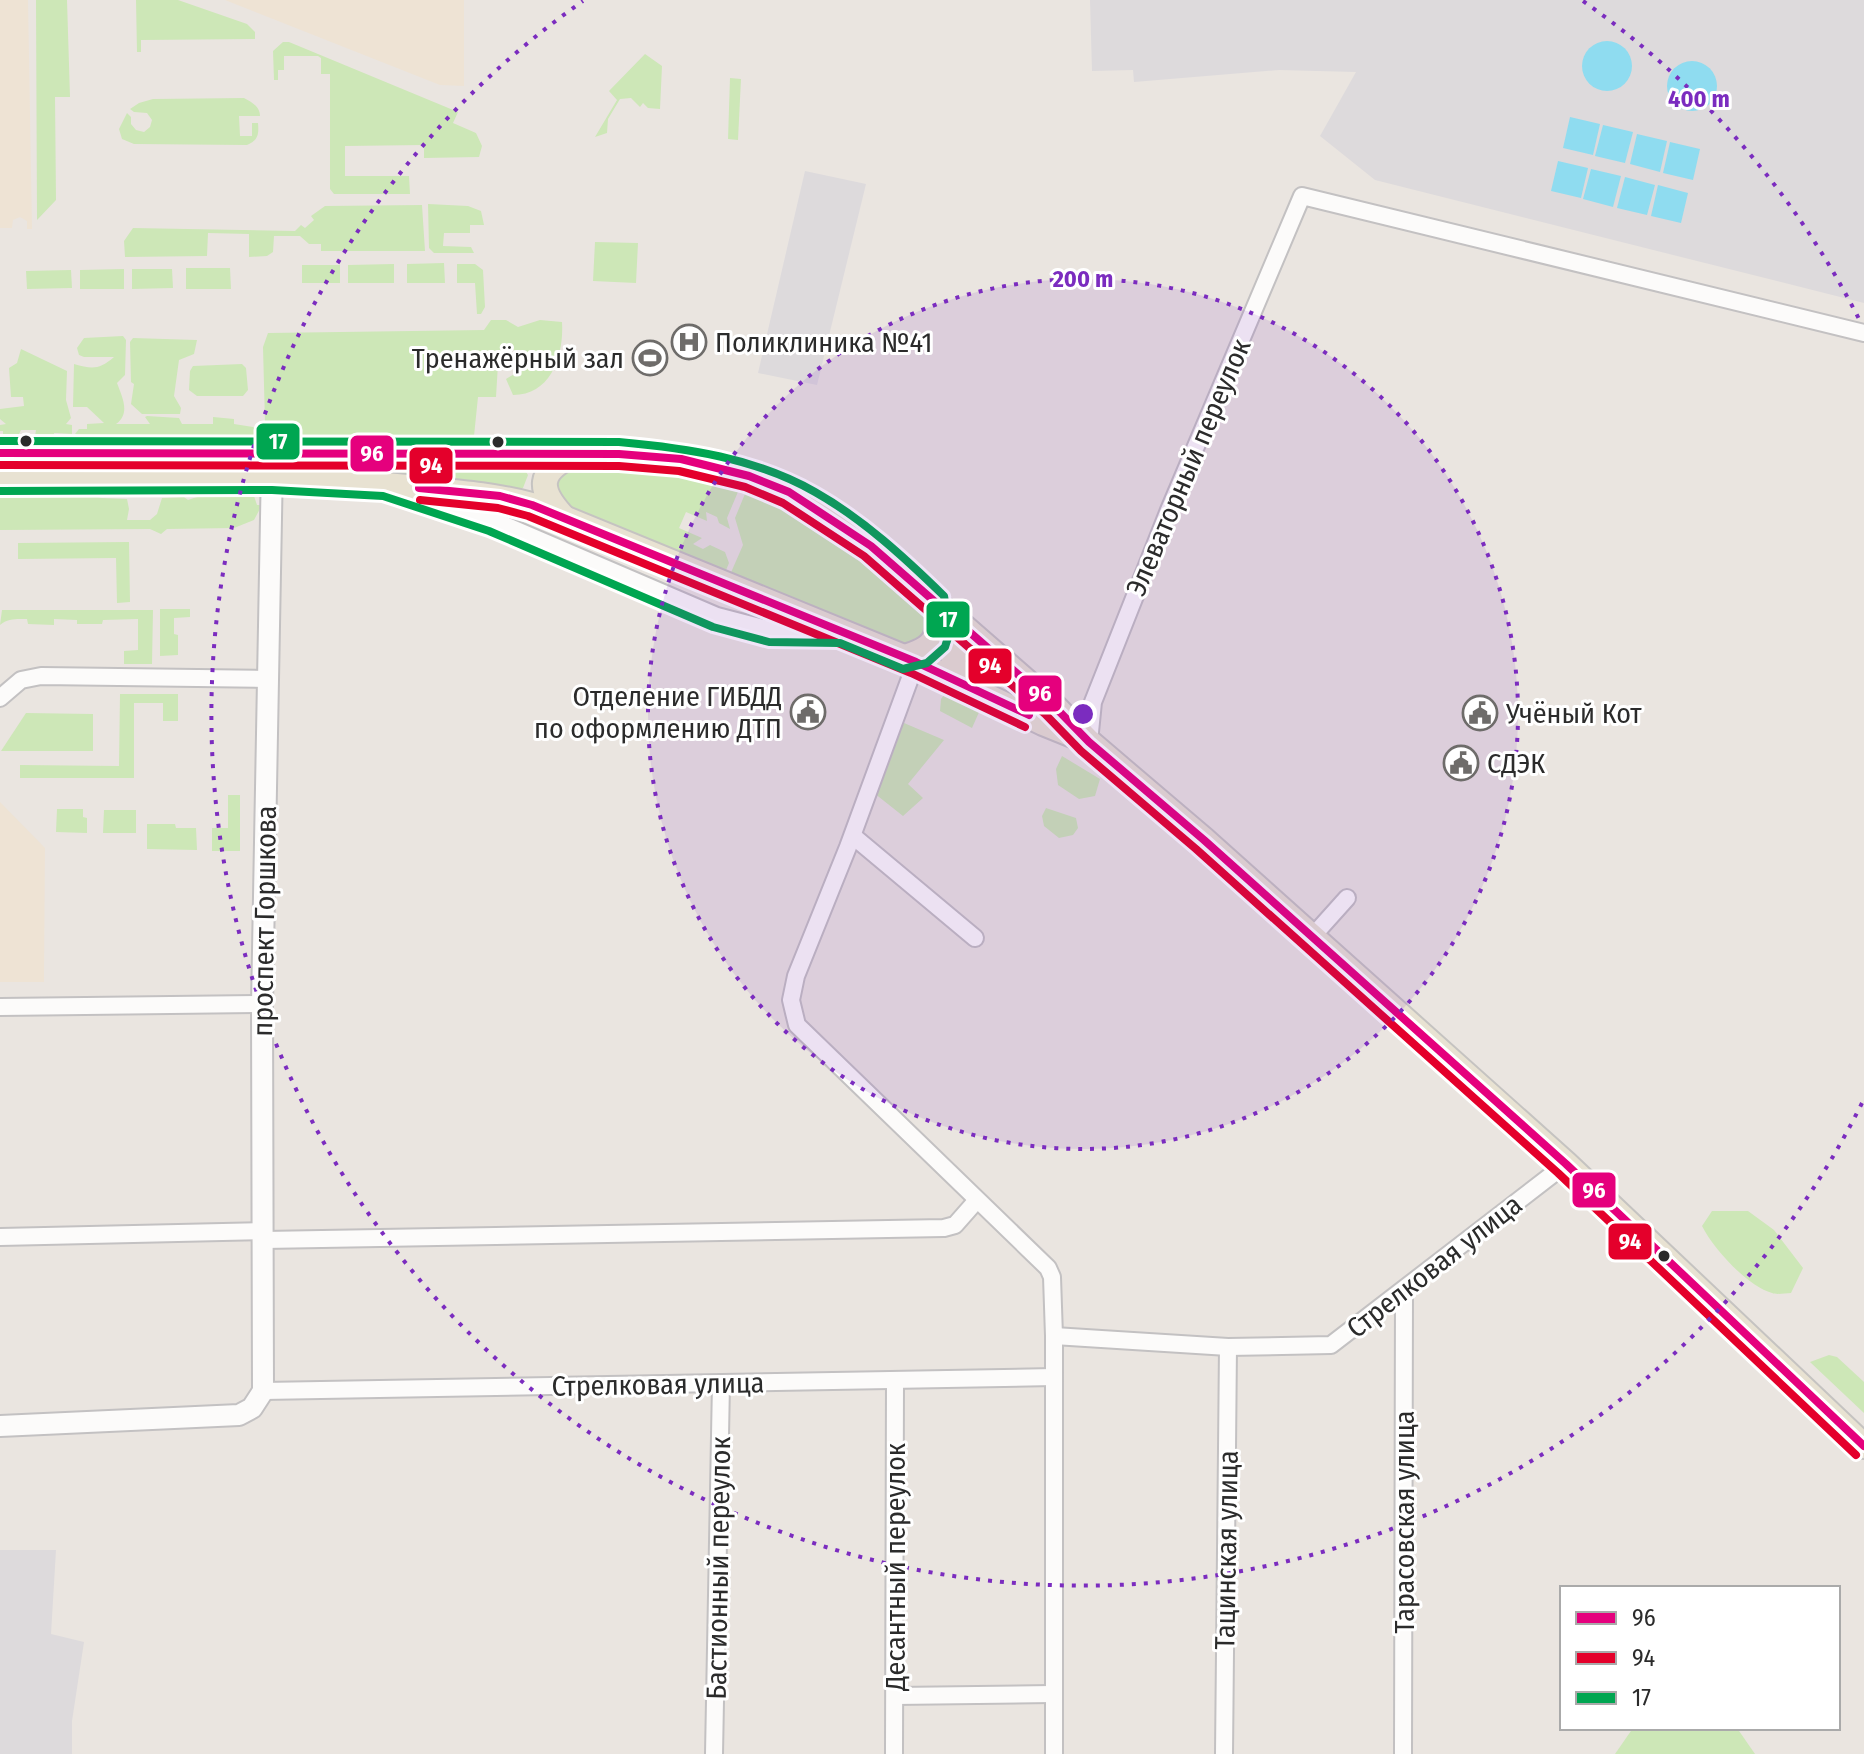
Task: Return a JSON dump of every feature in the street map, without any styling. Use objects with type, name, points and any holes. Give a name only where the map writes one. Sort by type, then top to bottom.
[{"type":"main road","points":[[0,453],[619,454],[681,459],[749,476],[789,492],[871,546],[1053,705],[1089,742],[1566,1164],[1864,1446]]},
{"type":"main road","points":[[500,496],[524,490],[531,476],[525,464],[504,454]]},
{"type":"main road","points":[[564,518],[546,496],[545,481],[554,463],[574,454]]},
{"type":"main road","points":[[0,479],[272,478],[385,484],[500,496],[564,518],[910,659],[1089,742]]},
{"type":"main road","points":[[910,659],[934,641],[938,631],[935,603]]},
{"type":"main road","points":[[964,683],[953,664],[955,651],[968,646],[989,651]]},
{"type":"street","name":"Элеваторный переулок","points":[[1089,742],[1093,702],[1169,510],[1302,196],[1864,333]]},
{"type":"street","name":"проспект Горшкова","points":[[263,1391],[262,1004],[272,452]]},
{"type":"street","points":[[385,484],[493,520],[717,616],[771,630],[842,631]]},
{"type":"street","points":[[910,659],[853,836],[796,976],[791,1000],[797,1025],[1048,1268],[1052,1277],[1054,1754]]},
{"type":"street","points":[[0,698],[21,680],[41,676],[267,679]]},
{"type":"street","points":[[853,836],[975,938]]},
{"type":"street","points":[[1312,937],[1347,898]]},
{"type":"street","points":[[0,1007],[262,1004]]},
{"type":"street","name":"Стрелковая улица","points":[[1054,1336],[1228,1347],[1331,1345],[1566,1164]]},
{"type":"street","points":[[0,1237],[944,1228],[955,1225],[977,1200]]},
{"type":"street","name":"Тарасовская улица","points":[[1403,1754],[1404,1290]]},
{"type":"street","name":"Тацинская улица","points":[[1224,1754],[1228,1347]]},
{"type":"street","name":"Стрелковая улица","points":[[263,1391],[1054,1377]]},
{"type":"street","name":"Десантный переулок","points":[[894,1754],[895,1380]]},
{"type":"street","name":"Бастионный переулок","points":[[714,1754],[721,1383]]},
{"type":"street","points":[[0,1426],[239,1415],[252,1408],[263,1391]]},
{"type":"street","points":[[895,1696],[1052,1694]]},
{"type":"shaded area","points":[[0,0],[28,0],[32,229],[27,229],[27,221],[20,217],[13,220],[12,228],[0,228]]},
{"type":"shaded area","points":[[225,0],[464,0],[464,86],[440,85]]},
{"type":"shaded area","points":[[1090,0],[1864,0],[1864,303],[1375,180],[1320,136],[1356,72],[1279,70],[1134,82],[1133,70],[1092,71]]},
{"type":"shaded area","points":[[805,171],[866,184],[817,385],[758,373]]},
{"type":"shaded area","points":[[0,802],[45,848],[44,982],[0,982]]},
{"type":"shaded area","points":[[0,1550],[56,1550],[51,1634],[84,1642],[72,1721],[72,1754],[0,1754]]},
{"type":"green space","points":[[36,0],[67,0],[70,97],[55,97],[56,200],[37,220]]},
{"type":"green space","points":[[136,0],[178,0],[247,24],[255,32],[255,39],[141,40],[141,52],[137,52]]},
{"type":"green space","points":[[283,42],[289,42],[458,112],[453,123],[476,133],[482,146],[479,157],[424,158],[424,145],[345,146],[345,176],[409,176],[410,194],[334,194],[330,189],[330,74],[321,74],[321,58],[318,56],[284,56],[284,70],[278,70],[278,80],[274,80],[273,51]]},
{"type":"green space","points":[[645,54],[662,66],[660,109],[648,108],[643,103],[640,107],[631,98],[620,99],[608,119],[607,133],[595,137],[617,100],[609,91]]},
{"type":"green space","points":[[730,78],[741,79],[738,140],[728,139]]},
{"type":"green space","points":[[244,98],[260,113],[260,116],[239,116],[240,136],[252,136],[252,123],[258,123],[257,137],[247,145],[134,144],[122,139],[119,129],[127,113],[136,130],[144,132],[150,127],[152,120],[147,113],[130,109],[153,99]]},
{"type":"green space","points":[[428,204],[468,206],[481,211],[484,225],[470,225],[470,233],[444,233],[443,246],[471,247],[474,253],[434,253],[429,248]]},
{"type":"green space","points":[[422,205],[425,251],[321,251],[321,244],[309,244],[300,236],[274,236],[273,252],[267,256],[249,257],[249,234],[208,233],[207,256],[125,257],[124,241],[133,228],[295,231],[301,225],[305,228],[314,220],[311,216],[325,206]]},
{"type":"green space","points":[[595,242],[638,243],[636,283],[593,281]]},
{"type":"green space","points":[[444,263],[445,283],[407,283],[407,264]]},
{"type":"green space","points":[[394,264],[394,283],[348,283],[348,265]]},
{"type":"green space","points":[[457,264],[475,264],[483,270],[485,307],[481,314],[477,314],[475,283],[457,283]]},
{"type":"green space","points":[[302,265],[340,265],[340,283],[302,283]]},
{"type":"green space","points":[[186,268],[230,268],[231,289],[186,289]]},
{"type":"green space","points":[[124,269],[124,289],[80,289],[80,270]]},
{"type":"green space","points":[[132,269],[172,269],[173,288],[132,289]]},
{"type":"green space","points":[[71,270],[72,288],[27,289],[26,271]]},
{"type":"green space","points":[[491,320],[506,320],[518,327],[540,320],[562,322],[561,347],[546,380],[526,393],[513,395],[506,379],[524,368],[511,345],[498,364],[496,397],[478,397],[474,436],[290,438],[265,423],[263,347],[268,333],[484,330]]},
{"type":"green space","points":[[123,336],[126,340],[125,375],[117,383],[124,410],[116,424],[150,424],[147,416],[179,418],[182,424],[213,424],[213,417],[234,419],[234,424],[253,427],[258,432],[256,441],[88,444],[87,439],[75,434],[79,429],[87,429],[87,424],[104,423],[87,407],[73,407],[74,364],[95,367],[114,357],[84,357],[79,355],[77,348],[84,338]]},
{"type":"green space","points":[[133,338],[197,340],[194,354],[179,360],[174,396],[181,408],[180,414],[142,414],[131,404],[134,384],[131,382],[130,342]]},
{"type":"green space","points":[[21,349],[67,371],[66,400],[71,418],[66,424],[72,425],[72,434],[54,433],[51,444],[34,442],[36,430],[21,430],[14,444],[3,438],[3,431],[0,431],[0,425],[6,424],[0,419],[0,409],[24,406],[23,397],[11,397],[9,368],[17,363]]},
{"type":"green space","points":[[242,364],[246,368],[248,390],[243,396],[197,396],[189,390],[193,366]]},
{"type":"green space","points":[[282,461],[522,465],[528,475],[523,488],[518,490],[286,469],[281,466]]},
{"type":"green space","points":[[620,464],[681,472],[740,487],[727,518],[730,529],[706,512],[707,521],[686,512],[679,528],[702,538],[693,544],[703,549],[710,545],[725,552],[729,563],[724,575],[555,504],[552,476],[568,466]]},
{"type":"green space","points":[[0,488],[77,488],[79,493],[127,499],[127,520],[150,520],[157,514],[162,498],[184,497],[188,500],[221,491],[247,492],[254,496],[257,505],[262,505],[254,520],[234,528],[167,529],[161,534],[150,529],[0,530]]},
{"type":"green space","points":[[747,489],[811,518],[844,540],[930,618],[932,628],[914,651],[729,577],[743,545],[735,518]]},
{"type":"green space","points":[[129,542],[130,602],[117,603],[116,558],[18,559],[18,543]]},
{"type":"green space","points":[[160,609],[190,609],[190,617],[174,618],[178,655],[160,656]]},
{"type":"green space","points":[[2,610],[153,610],[152,664],[124,664],[124,651],[138,650],[138,619],[77,624],[77,620],[54,619],[54,625],[28,624],[27,619],[16,619],[0,625]]},
{"type":"green space","points":[[946,692],[980,710],[972,728],[940,711],[941,699]]},
{"type":"green space","points":[[120,694],[178,694],[178,721],[163,721],[163,703],[134,703],[134,778],[20,778],[20,765],[119,766]]},
{"type":"green space","points":[[26,713],[93,714],[93,751],[1,751]]},
{"type":"green space","points":[[904,723],[944,740],[908,784],[923,798],[903,816],[874,793]]},
{"type":"green space","points":[[1062,756],[1100,779],[1095,796],[1079,799],[1058,785],[1056,769]]},
{"type":"green space","points":[[228,795],[240,795],[240,851],[212,851],[212,828],[228,828]]},
{"type":"green space","points":[[1046,808],[1076,818],[1078,828],[1073,835],[1059,838],[1044,826],[1042,816]]},
{"type":"green space","points":[[57,809],[83,809],[83,817],[87,818],[87,833],[56,832]]},
{"type":"green space","points":[[104,810],[136,810],[136,833],[103,833]]},
{"type":"green space","points":[[147,824],[196,828],[197,850],[147,849]]},
{"type":"green space","points":[[1712,1211],[1748,1211],[1774,1230],[1803,1268],[1791,1293],[1774,1294],[1762,1289],[1732,1265],[1702,1226]]},
{"type":"green space","points":[[1829,1355],[1837,1357],[1864,1382],[1864,1413],[1810,1362]]},
{"type":"green space","points":[[1632,1730],[1738,1730],[1755,1754],[1615,1754]]},
{"type":"water","points":[[1607,41],[1625,48],[1632,66],[1625,84],[1607,91],[1589,84],[1582,66],[1589,48]]},
{"type":"water","points":[[1692,61],[1710,68],[1717,86],[1710,104],[1692,111],[1674,104],[1667,86],[1674,68]]},
{"type":"water","points":[[1570,117],[1600,124],[1593,155],[1563,148]]},
{"type":"water","points":[[1603,125],[1633,132],[1625,163],[1595,156]]},
{"type":"water","points":[[1637,134],[1667,141],[1660,172],[1630,164]]},
{"type":"water","points":[[1670,142],[1700,149],[1693,180],[1663,173]]},
{"type":"water","points":[[1558,161],[1588,168],[1581,198],[1551,191]]},
{"type":"water","points":[[1591,169],[1621,176],[1613,207],[1583,199]]},
{"type":"water","points":[[1625,177],[1655,185],[1647,215],[1617,208]]},
{"type":"water","points":[[1658,185],[1688,193],[1681,223],[1651,216]]},
{"type":"transit line","name":"17","points":[[0,441],[619,442],[720,456],[792,480],[867,527],[944,596],[950,631],[945,647],[927,663],[903,669],[840,643],[769,642],[713,627],[489,531],[383,496],[272,490],[0,491]]},
{"type":"transit line","name":"96","points":[[0,453],[619,454],[681,459],[749,476],[789,492],[871,546],[1053,705],[1089,742],[1204,840],[1566,1164],[1864,1446]]},
{"type":"transit line","name":"94","points":[[0,465],[619,466],[679,471],[745,487],[783,503],[864,556],[1045,714],[1081,751],[1196,849],[1558,1173],[1856,1455]]},
{"type":"transit line","name":"96","points":[[419,488],[500,496],[532,505],[916,662],[1029,715]]},
{"type":"transit line","name":"94","points":[[420,500],[498,508],[528,516],[911,673],[1025,727]]},
{"type":"place","name":"Поликлиника №41","points":[[689,342]]},
{"type":"place","name":"Тренажёрный зал","points":[[650,358]]},
{"type":"place","name":"Отделение ГИБДД по оформлению ДТП","points":[[808,712]]},
{"type":"place","name":"Учёный Кот","points":[[1480,713]]},
{"type":"place","name":"СДЭК","points":[[1461,763]]}]
